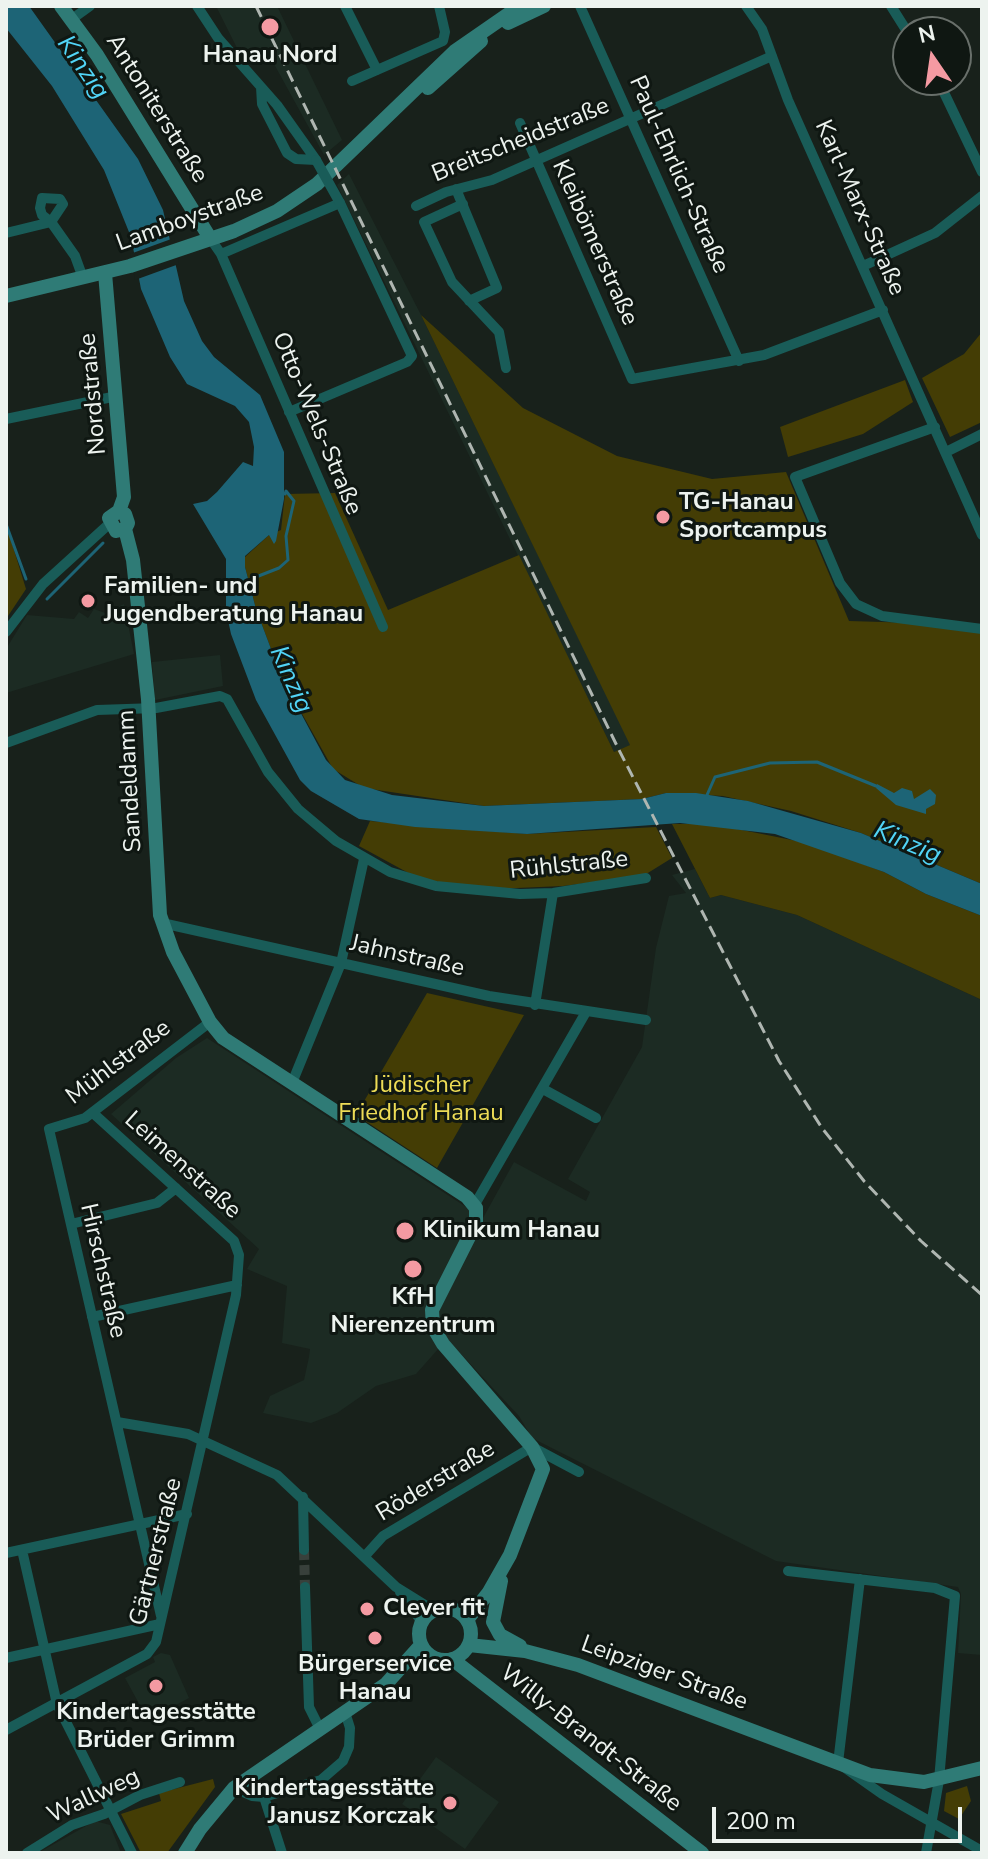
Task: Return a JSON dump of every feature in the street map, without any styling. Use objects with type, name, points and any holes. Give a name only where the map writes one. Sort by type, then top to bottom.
[{"type":"main road","name":"Antoniterstraße","points":[[61,6],[210,238]]},
{"type":"main road","name":"Lamboystraße","points":[[6,296],[130,266],[257,221],[290,203],[317,184],[455,51],[520,6]]},
{"type":"main road","name":"Lamboystraße","points":[[397,108],[414,100],[481,41],[544,6]]},
{"type":"main road","name":"Nordstraße","points":[[105,273],[124,497],[119,511],[128,516],[125,529]]},
{"type":"main road","points":[[119,511],[110,515],[109,524],[116,531],[125,529]]},
{"type":"main road","name":"Sandeldamm","points":[[125,529],[133,560],[149,708],[162,923],[210,1022]]},
{"type":"main road","points":[[185,1853],[200,1829],[234,1788],[386,1684],[426,1650],[461,1652],[465,1619],[502,1568],[542,1479],[543,1465],[532,1447],[435,1332],[432,1310],[476,1223],[474,1206],[467,1197],[225,1040],[210,1022]]},
{"type":"main road","points":[[502,1568],[493,1622],[500,1635],[529,1652]]},
{"type":"main road","points":[[426,1650],[422,1622],[433,1610],[443,1607],[465,1619],[479,1635],[529,1652]]},
{"type":"main road","name":"Leipziger Straße","points":[[461,1652],[529,1652],[630,1683],[885,1778],[939,1780],[982,1768]]},
{"type":"main road","name":"Willy-Brandt-Straße","points":[[461,1652],[485,1684],[702,1853]]},
{"type":"street","points":[[72,19],[90,6]]},
{"type":"street","points":[[197,6],[218,38],[261,87],[316,160],[340,203],[410,359],[289,412]]},
{"type":"street","points":[[345,6],[377,70]]},
{"type":"street","points":[[352,81],[445,40],[439,6]]},
{"type":"street","name":"Paul-Ehrlich-Straße","points":[[580,6],[739,361]]},
{"type":"street","name":"Karl-Marx-Straße","points":[[746,6],[759,22],[982,535]]},
{"type":"street","name":"Breitscheidstraße","points":[[416,206],[456,189],[483,183],[772,56]]},
{"type":"street","points":[[261,87],[262,104],[287,153],[296,159],[316,160]]},
{"type":"street","points":[[946,96],[982,172]]},
{"type":"street","name":"Kleibömerstraße","points":[[520,123],[632,379],[739,361]]},
{"type":"street","points":[[456,189],[497,288],[469,301]]},
{"type":"street","points":[[863,266],[935,233],[982,196]]},
{"type":"street","points":[[221,254],[340,203]]},
{"type":"street","points":[[463,204],[424,222],[452,282],[499,332],[506,368]]},
{"type":"street","points":[[6,233],[51,222],[75,256],[83,278]]},
{"type":"street","name":"Otto-Wels-Straße","points":[[210,238],[221,254],[383,627]]},
{"type":"street","points":[[739,361],[787,348],[883,310]]},
{"type":"street","points":[[6,419],[117,396]]},
{"type":"street","points":[[935,427],[795,477],[840,583],[856,604],[882,616],[982,629]]},
{"type":"street","points":[[946,452],[982,434]]},
{"type":"street","points":[[6,632],[43,584],[109,524]]},
{"type":"street","name":"Rühlstraße","points":[[149,708],[224,697],[268,772],[291,802],[326,834],[364,859],[407,879],[488,893],[553,893],[646,878]]},
{"type":"street","points":[[6,743],[87,713],[149,708]]},
{"type":"street","points":[[292,1083],[341,963],[364,859]]},
{"type":"street","points":[[535,1005],[553,893]]},
{"type":"street","name":"Jahnstraße","points":[[162,923],[535,1005],[646,1020]]},
{"type":"street","points":[[474,1206],[586,1012]]},
{"type":"street","name":"Mühlstraße","points":[[49,1129],[93,1113],[150,1065],[210,1022]]},
{"type":"street","points":[[543,1089],[596,1118]]},
{"type":"street","name":"Leimenstraße","points":[[93,1113],[237,1244],[237,1285],[205,1441]]},
{"type":"street","name":"Hirschstraße","points":[[49,1129],[161,1621]]},
{"type":"street","points":[[71,1224],[153,1205],[176,1188]]},
{"type":"street","points":[[92,1317],[237,1285]]},
{"type":"street","points":[[117,1422],[177,1432],[205,1441],[277,1475],[396,1587],[422,1622]]},
{"type":"street","name":"Gärtnerstraße","points":[[6,1730],[147,1654],[156,1642],[205,1441]]},
{"type":"street","points":[[532,1447],[579,1472]]},
{"type":"street","name":"Röderstraße","points":[[365,1556],[383,1536],[532,1447]]},
{"type":"street","points":[[303,1497],[304,1550]]},
{"type":"street","points":[[6,1553],[187,1514]]},
{"type":"street","points":[[22,1550],[57,1704],[132,1853]]},
{"type":"street","points":[[788,1571],[948,1591],[955,1596],[939,1780],[926,1853]]},
{"type":"street","points":[[838,1763],[860,1579]]},
{"type":"street","points":[[305,1587],[309,1710],[320,1729]]},
{"type":"street","points":[[396,1587],[433,1610]]},
{"type":"street","points":[[6,1658],[161,1621]]},
{"type":"street","points":[[234,1788],[252,1796],[264,1797],[315,1783],[336,1769],[349,1747],[350,1728],[345,1712]]},
{"type":"street","name":"Leipziger Straße","points":[[838,1763],[882,1794],[982,1851]]},
{"type":"street","points":[[882,1794],[885,1778]]},
{"type":"street","name":"Wallweg","points":[[27,1853],[60,1831],[111,1811],[140,1795],[180,1782]]},
{"type":"street","points":[[264,1797],[282,1853]]},
{"type":"shaded area","points":[[216,6],[277,6],[342,140],[324,155],[268,53],[241,56]]},
{"type":"shaded area","points":[[349,174],[631,745],[614,752],[337,185]]},
{"type":"shaded area","points":[[124,604],[134,654],[6,693],[6,649],[27,615],[74,619],[79,612],[88,618],[94,609],[105,613]]},
{"type":"shaded area","points":[[220,655],[223,686],[155,700],[152,662]]},
{"type":"shaded area","points":[[695,869],[710,898],[721,895],[797,915],[982,1000],[982,1655],[958,1653],[961,1594],[958,1587],[776,1561],[532,1438],[519,1416],[447,1339],[416,1374],[376,1386],[337,1413],[311,1423],[263,1413],[270,1396],[304,1380],[309,1357],[310,1349],[282,1343],[287,1286],[247,1269],[259,1249],[111,1114],[176,1058],[207,1038],[483,1218],[514,1162],[586,1201],[590,1192],[568,1179],[642,1047],[656,948],[669,896],[686,893],[672,875]]},
{"type":"shaded area","name":"Kindertagesstätte Brüder Grimm","points":[[161,1653],[170,1655],[189,1698],[148,1720],[125,1678],[155,1662],[153,1657]]},
{"type":"shaded area","name":"Kindertagesstätte Janusz Korczak","points":[[436,1757],[499,1802],[465,1849],[402,1804]]},
{"type":"shaded area","points":[[95,1821],[110,1825],[121,1853],[38,1853]]},
{"type":"green space","points":[[421,315],[523,408],[617,456],[712,479],[786,472],[849,621],[982,625],[982,884],[861,833],[791,811],[723,796],[666,793],[642,799],[484,806],[364,788],[333,769],[282,678],[256,609],[245,567],[245,557],[269,535],[281,530],[285,494],[335,493],[388,610],[519,555],[614,752],[630,745]]},
{"type":"green space","points":[[982,332],[982,422],[950,437],[922,378],[964,354]]},
{"type":"green space","points":[[905,380],[913,402],[863,434],[788,457],[780,427]]},
{"type":"green space","points":[[6,524],[26,589],[6,619]]},
{"type":"green space","points":[[370,821],[527,834],[656,827],[672,858],[643,876],[563,886],[494,889],[446,884],[414,876],[359,846]]},
{"type":"green space","points":[[672,824],[712,824],[807,843],[884,872],[926,894],[982,916],[982,1000],[797,915],[721,895],[710,898]]},
{"type":"green space","name":"Jüdischer Friedhof Hanau","points":[[427,993],[524,1015],[437,1168],[356,1115]]},
{"type":"green space","points":[[213,1779],[215,1787],[167,1853],[141,1853],[121,1814],[161,1801],[159,1793]]},
{"type":"green space","points":[[967,1786],[971,1801],[959,1819],[944,1811],[946,1793]]},
{"type":"water","points":[[6,6],[29,6],[138,159],[163,210],[184,301],[202,341],[214,357],[260,395],[284,452],[284,499],[276,541],[274,544],[269,535],[245,556],[245,567],[256,609],[282,678],[326,760],[345,780],[392,795],[484,806],[642,799],[666,793],[696,793],[748,801],[861,833],[982,884],[982,916],[926,894],[884,872],[775,834],[680,823],[527,834],[415,827],[359,819],[311,791],[300,780],[256,700],[231,634],[226,611],[226,559],[193,504],[207,501],[243,462],[253,466],[254,447],[249,422],[235,406],[187,384],[170,357],[141,289],[131,237],[104,170],[52,86],[6,28]]},
{"type":"water","points":[[877,784],[894,793],[902,788],[912,791],[914,799],[930,789],[936,795],[935,804],[926,809],[926,814],[896,805],[876,788]]},
{"type":"pier","points":[[174,238],[179,264],[135,280],[130,254]]},
{"type":"waterway","points":[[252,595],[252,583],[256,577],[279,568],[288,560],[286,536],[294,501],[286,491],[285,494]]},
{"type":"waterway","points":[[6,524],[26,579]]},
{"type":"waterway","points":[[47,599],[103,543]]},
{"type":"waterway","points":[[707,795],[715,777],[770,763],[817,762],[876,786]]},
{"type":"tunnel","points":[[304,1550],[305,1587]]},
{"type":"railway","points":[[256,6],[619,750],[779,1061],[822,1128],[864,1181],[921,1241],[982,1295]]},
{"type":"place","name":"Hanau Nord","points":[[270,27]]},
{"type":"place","name":"TG-Hanau Sportcampus","points":[[663,517]]},
{"type":"place","name":"Familien- und Jugendberatung Hanau","points":[[88,601]]},
{"type":"place","name":"Klinikum Hanau","points":[[405,1231]]},
{"type":"place","name":"KfH Nierenzentrum","points":[[413,1269]]},
{"type":"place","name":"Clever fit","points":[[367,1609]]},
{"type":"place","name":"Bürgerservice Hanau","points":[[375,1638]]},
{"type":"place","name":"Kindertagesstätte Brüder Grimm","points":[[156,1686]]},
{"type":"place","name":"Kindertagesstätte Janusz Korczak","points":[[450,1803]]},
{"type":"water label","name":"Kinzig","points":[[82,68]]},
{"type":"water label","name":"Kinzig","points":[[290,680]]},
{"type":"water label","name":"Kinzig","points":[[907,844]]}]
